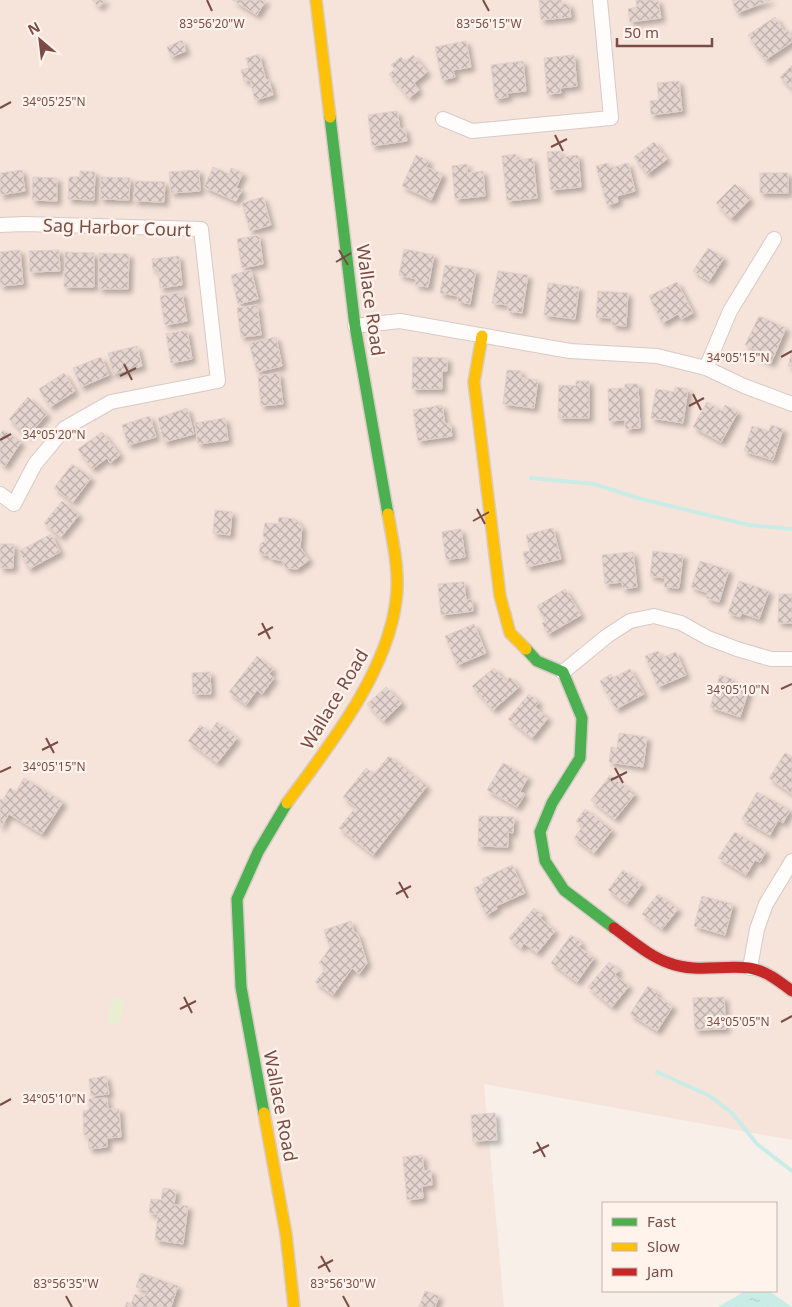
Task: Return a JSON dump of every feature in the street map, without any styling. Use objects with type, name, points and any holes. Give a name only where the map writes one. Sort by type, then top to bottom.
[{"type":"street","name":"Wallace Road","points":[[294,1307],[286,1234],[241,987],[237,900],[258,852],[281,811],[325,752],[358,699],[386,646],[396,601],[396,561],[355,326],[316,0]]},
{"type":"street","points":[[443,119],[472,131],[611,118],[600,0]]},
{"type":"street","name":"Sag Harbor Court","points":[[0,225],[201,229],[218,381],[111,402],[65,428],[35,464],[14,504],[0,494]]},
{"type":"street","points":[[706,368],[730,311],[774,239]]},
{"type":"street","points":[[355,326],[400,322],[570,351],[657,356],[706,368],[744,386],[792,404]]},
{"type":"street","points":[[482,336],[474,382],[500,596],[510,633],[537,661],[563,672],[582,718],[580,758],[552,803],[540,832],[545,861],[564,890],[641,948],[668,963],[694,969],[750,968],[775,977],[792,991]]},
{"type":"street","points":[[563,672],[607,636],[630,621],[654,616],[681,623],[708,638],[737,649],[771,659],[792,659]]},
{"type":"street","points":[[750,968],[757,929],[766,904],[792,861]]},
{"type":"shaded area","points":[[0,0],[792,0],[792,1140],[484,1084],[504,1307],[0,1307]]},
{"type":"green space","points":[[113,997],[125,1000],[119,1025],[107,1022]]},
{"type":"water","points":[[743,1292],[770,1292],[792,1307],[718,1307]]},
{"type":"building","points":[[92,0],[106,0],[99,7]]},
{"type":"building","points":[[232,0],[266,0],[257,15]]},
{"type":"building","points":[[539,0],[561,0],[562,4],[569,4],[571,17],[541,20]]},
{"type":"building","points":[[636,0],[658,0],[661,18],[630,22],[628,9],[637,7]]},
{"type":"building","points":[[732,0],[771,0],[737,13]]},
{"type":"building","points":[[775,17],[784,31],[787,29],[792,37],[792,42],[765,60],[748,35]]},
{"type":"building","points":[[182,40],[186,51],[171,57],[167,47]]},
{"type":"building","points":[[466,41],[471,67],[453,70],[455,77],[442,80],[435,47]]},
{"type":"building","points":[[259,54],[266,80],[269,80],[273,95],[255,100],[250,80],[244,81],[241,70],[249,68],[246,58]]},
{"type":"building","points":[[413,55],[427,72],[414,83],[419,90],[409,98],[389,74],[395,69],[391,65],[401,57],[405,62]]},
{"type":"building","points":[[574,55],[577,86],[560,88],[561,93],[547,94],[544,58]]},
{"type":"building","points":[[523,61],[526,91],[507,93],[508,97],[495,99],[491,65]]},
{"type":"building","points":[[792,65],[792,89],[780,77]]},
{"type":"building","points":[[679,81],[682,111],[651,115],[650,101],[659,100],[657,83]]},
{"type":"building","points":[[397,111],[400,129],[405,128],[407,141],[372,146],[368,115]]},
{"type":"building","points":[[654,142],[667,159],[647,174],[634,157]]},
{"type":"building","points":[[560,151],[561,157],[578,155],[581,187],[551,190],[547,152]]},
{"type":"building","points":[[516,154],[516,160],[533,158],[537,198],[507,201],[502,156]]},
{"type":"building","points":[[416,155],[429,161],[426,167],[443,174],[431,200],[402,186]]},
{"type":"building","points":[[608,163],[610,168],[628,163],[635,191],[617,196],[618,202],[607,205],[596,166]]},
{"type":"building","points":[[467,164],[467,173],[483,171],[485,196],[455,199],[452,166]]},
{"type":"building","points":[[213,167],[229,174],[231,168],[243,173],[236,188],[242,190],[236,201],[204,187]]},
{"type":"building","points":[[22,170],[25,191],[0,195],[0,173]]},
{"type":"building","points":[[199,170],[200,191],[171,193],[169,172]]},
{"type":"building","points":[[80,171],[95,172],[94,200],[68,199],[69,177],[80,177]]},
{"type":"building","points":[[760,173],[788,173],[788,193],[760,193]]},
{"type":"building","points":[[33,177],[57,178],[57,201],[32,200]]},
{"type":"building","points":[[101,177],[130,178],[129,200],[100,199]]},
{"type":"building","points":[[135,181],[165,182],[164,202],[134,201]]},
{"type":"building","points":[[735,184],[750,199],[731,219],[716,203]]},
{"type":"building","points":[[263,197],[271,225],[250,231],[242,203]]},
{"type":"building","points":[[259,235],[263,264],[242,268],[237,239]]},
{"type":"building","points":[[708,248],[724,258],[709,281],[693,271]]},
{"type":"building","points":[[404,249],[434,255],[428,287],[415,285],[416,279],[399,275]]},
{"type":"building","points":[[20,250],[23,284],[0,286],[0,252]]},
{"type":"building","points":[[59,250],[60,271],[30,272],[29,251]]},
{"type":"building","points":[[65,252],[94,253],[94,287],[64,287]]},
{"type":"building","points":[[99,253],[129,254],[128,289],[99,289]]},
{"type":"building","points":[[179,256],[182,285],[160,288],[158,269],[153,270],[152,259]]},
{"type":"building","points":[[445,265],[476,270],[470,304],[457,301],[458,296],[440,293]]},
{"type":"building","points":[[251,270],[258,299],[238,304],[231,275]]},
{"type":"building","points":[[498,271],[528,275],[522,313],[508,311],[508,305],[492,303]]},
{"type":"building","points":[[677,282],[693,313],[681,319],[678,314],[662,323],[649,296]]},
{"type":"building","points":[[548,283],[579,287],[575,319],[544,315]]},
{"type":"building","points":[[598,291],[628,293],[626,326],[612,325],[612,318],[596,317]]},
{"type":"building","points":[[182,292],[187,321],[165,325],[160,296]]},
{"type":"building","points":[[257,305],[261,335],[241,337],[237,308]]},
{"type":"building","points":[[759,316],[786,328],[771,363],[758,357],[760,352],[745,345]]},
{"type":"building","points":[[187,330],[192,359],[171,363],[166,334]]},
{"type":"building","points":[[276,337],[282,366],[257,372],[249,343]]},
{"type":"building","points":[[137,346],[142,366],[113,374],[108,353]]},
{"type":"building","points":[[792,351],[792,367],[788,366]]},
{"type":"building","points":[[101,357],[109,375],[81,387],[73,368]]},
{"type":"building","points":[[413,357],[447,358],[447,371],[442,371],[442,389],[412,389]]},
{"type":"building","points":[[507,370],[521,371],[521,378],[538,380],[534,408],[503,404]]},
{"type":"building","points":[[64,373],[75,391],[50,407],[39,389]]},
{"type":"building","points":[[279,373],[283,404],[261,406],[258,376]]},
{"type":"building","points":[[576,381],[589,381],[589,418],[558,418],[559,385],[576,386]]},
{"type":"building","points":[[625,384],[638,384],[640,428],[625,429],[625,420],[609,421],[608,389],[625,388]]},
{"type":"building","points":[[675,387],[688,389],[683,423],[651,418],[656,389],[674,392]]},
{"type":"building","points":[[28,397],[47,414],[28,436],[9,419]]},
{"type":"building","points":[[707,402],[722,411],[725,405],[738,412],[721,442],[693,427]]},
{"type":"building","points":[[442,405],[445,424],[450,423],[452,436],[418,441],[413,410]]},
{"type":"building","points":[[187,408],[194,434],[164,442],[158,418]]},
{"type":"building","points":[[150,416],[156,437],[128,445],[122,425]]},
{"type":"building","points":[[225,418],[228,440],[198,444],[195,423]]},
{"type":"building","points":[[771,425],[783,429],[773,460],[744,451],[752,426],[769,431]]},
{"type":"building","points":[[3,430],[21,442],[5,466],[0,463],[0,435]]},
{"type":"building","points":[[102,432],[120,455],[110,463],[107,458],[92,469],[78,449]]},
{"type":"building","points":[[72,464],[91,478],[73,502],[54,488]]},
{"type":"building","points":[[62,501],[79,515],[61,537],[44,523]]},
{"type":"building","points":[[215,510],[232,512],[230,535],[213,533]]},
{"type":"building","points":[[279,517],[295,519],[302,527],[300,547],[309,560],[297,569],[286,568],[281,560],[271,559],[268,555],[259,554],[260,544],[266,540],[263,536],[265,523],[278,524]]},
{"type":"building","points":[[553,528],[561,559],[527,567],[523,552],[530,551],[526,535]]},
{"type":"building","points":[[461,529],[465,557],[446,560],[442,532]]},
{"type":"building","points":[[51,534],[60,552],[29,569],[19,551]]},
{"type":"building","points":[[0,544],[14,544],[13,568],[0,568]]},
{"type":"building","points":[[653,551],[683,555],[679,588],[664,587],[665,578],[650,576]]},
{"type":"building","points":[[633,552],[637,587],[623,589],[622,582],[605,584],[602,555]]},
{"type":"building","points":[[700,561],[729,570],[719,602],[706,598],[708,593],[691,587]]},
{"type":"building","points":[[739,581],[769,591],[759,619],[742,613],[740,617],[728,613]]},
{"type":"building","points":[[464,582],[466,600],[472,599],[473,611],[441,615],[438,584]]},
{"type":"building","points":[[565,589],[581,615],[548,634],[542,623],[546,621],[537,606]]},
{"type":"building","points":[[779,594],[792,594],[792,623],[778,623]]},
{"type":"building","points":[[474,624],[486,653],[457,665],[445,636]]},
{"type":"building","points":[[658,651],[661,658],[676,652],[686,675],[658,687],[645,656]]},
{"type":"building","points":[[257,656],[273,669],[269,674],[274,678],[262,694],[257,690],[246,705],[229,692]]},
{"type":"building","points":[[494,668],[505,681],[510,677],[519,687],[493,710],[472,686]]},
{"type":"building","points":[[630,669],[644,694],[616,709],[600,681],[611,674],[613,678]]},
{"type":"building","points":[[210,672],[211,694],[193,694],[192,673]]},
{"type":"building","points":[[720,675],[732,679],[731,684],[749,689],[740,717],[710,707]]},
{"type":"building","points":[[386,687],[402,703],[383,721],[367,704]]},
{"type":"building","points":[[529,694],[539,702],[535,707],[548,718],[532,738],[508,719]]},
{"type":"building","points":[[217,722],[237,738],[217,763],[188,741],[200,725],[210,732]]},
{"type":"building","points":[[619,733],[647,737],[643,767],[609,762],[611,747],[617,748]]},
{"type":"building","points":[[785,753],[792,757],[792,794],[769,778]]},
{"type":"building","points":[[389,756],[427,786],[373,855],[339,828],[356,807],[343,797],[366,768],[374,774]]},
{"type":"building","points":[[503,763],[528,777],[520,792],[525,794],[517,807],[487,790]]},
{"type":"building","points":[[610,775],[635,794],[615,819],[591,800]]},
{"type":"building","points":[[24,778],[63,802],[42,834],[9,814],[0,828],[0,799],[3,800],[10,788],[16,792]]},
{"type":"building","points":[[757,792],[790,810],[783,823],[778,820],[770,835],[742,819]]},
{"type":"building","points":[[585,809],[612,830],[594,853],[574,838],[583,826],[576,821]]},
{"type":"building","points":[[479,816],[514,817],[513,833],[508,832],[508,847],[478,846]]},
{"type":"building","points":[[735,832],[766,851],[760,862],[755,860],[746,875],[718,858]]},
{"type":"building","points":[[512,865],[525,893],[496,906],[497,909],[486,915],[474,888],[484,883],[482,879]]},
{"type":"building","points":[[623,870],[642,884],[627,904],[608,890]]},
{"type":"building","points":[[658,894],[678,909],[662,929],[642,914]]},
{"type":"building","points":[[702,896],[733,904],[725,935],[694,926]]},
{"type":"building","points":[[534,908],[543,915],[540,918],[555,931],[537,953],[524,943],[521,948],[509,938]]},
{"type":"building","points":[[351,921],[354,932],[358,934],[367,963],[359,974],[352,968],[333,995],[315,982],[326,968],[319,963],[330,948],[324,930]]},
{"type":"building","points":[[571,935],[582,943],[579,947],[594,958],[577,982],[551,963]]},
{"type":"building","points":[[609,962],[619,970],[615,975],[629,986],[612,1007],[588,987]]},
{"type":"building","points":[[648,986],[658,993],[656,996],[673,1006],[657,1031],[630,1014]]},
{"type":"building","points":[[724,997],[726,1029],[695,1030],[693,998]]},
{"type":"building","points":[[106,1076],[109,1094],[91,1096],[89,1079]]},
{"type":"building","points":[[107,1098],[108,1109],[119,1109],[121,1137],[107,1138],[107,1147],[89,1149],[88,1135],[84,1135],[83,1111],[89,1110],[89,1099]]},
{"type":"building","points":[[495,1113],[497,1140],[473,1141],[471,1115]]},
{"type":"building","points":[[422,1155],[424,1171],[431,1170],[432,1185],[422,1186],[423,1198],[407,1200],[403,1157]]},
{"type":"building","points":[[163,1188],[176,1190],[174,1205],[188,1206],[183,1244],[155,1240],[158,1214],[149,1213],[151,1199],[161,1200]]},
{"type":"building","points":[[141,1273],[178,1286],[171,1307],[125,1307],[127,1302],[131,1304],[135,1294],[144,1297],[147,1291],[136,1287]]},
{"type":"building","points":[[425,1291],[439,1296],[435,1307],[419,1307]]},
{"type":"waterway","points":[[531,478],[594,484],[641,499],[749,525],[792,529]]},
{"type":"waterway","points":[[657,1072],[710,1096],[732,1113],[757,1144],[792,1171]]},
{"type":"traffic: fast","points":[[330,117],[355,326],[388,514]]},
{"type":"traffic: fast","points":[[526,649],[537,661],[563,672],[582,718],[580,758],[552,803],[540,832],[545,861],[564,890],[614,928]]},
{"type":"traffic: fast","points":[[264,1113],[241,987],[237,899],[258,852],[287,803]]},
{"type":"traffic: slow","points":[[316,0],[330,117]]},
{"type":"traffic: slow","points":[[482,336],[474,382],[500,596],[510,633],[526,649]]},
{"type":"traffic: slow","points":[[287,803],[354,708],[369,682],[381,655],[390,628],[397,590],[395,558],[388,514]]},
{"type":"traffic: slow","points":[[264,1113],[286,1234],[294,1307]]},
{"type":"traffic: jam","points":[[614,928],[647,952],[669,963],[689,968],[739,967],[755,969],[772,976],[792,991]]}]
